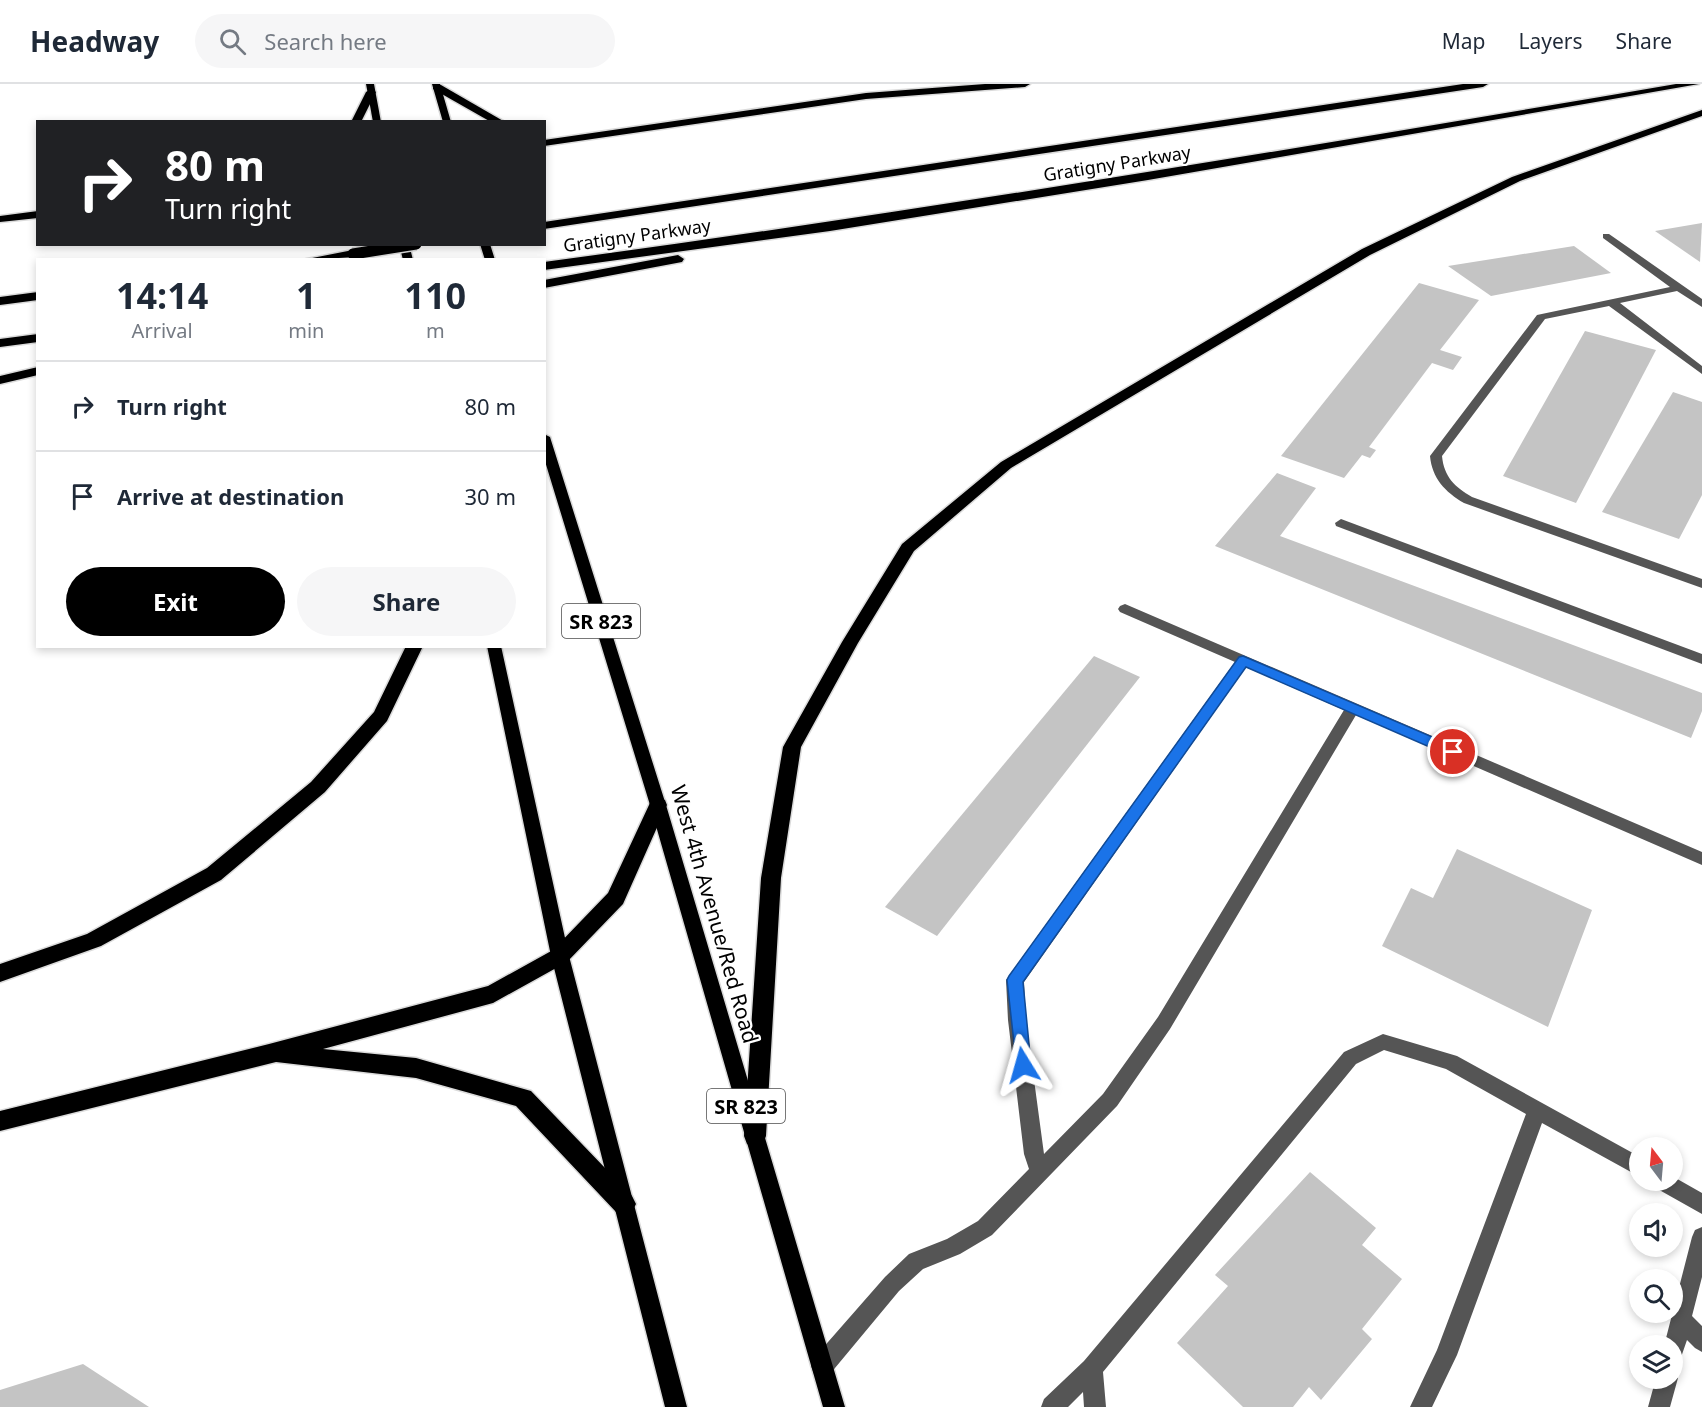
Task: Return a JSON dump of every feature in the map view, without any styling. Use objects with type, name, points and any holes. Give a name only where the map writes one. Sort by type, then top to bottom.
[{"type":"highway","points":[[546,144],[866,96],[1025,84]]},
{"type":"highway","name":"Gratigny Parkway","points":[[546,226],[1483,84]]},
{"type":"highway","name":"Gratigny Parkway","points":[[546,266],[830,226],[1148,177],[1694,84]]},
{"type":"highway","points":[[436,86],[496,120]]},
{"type":"highway","points":[[357,120],[370,88]]},
{"type":"highway","points":[[754,1136],[771,878],[792,747],[850,642],[908,548],[1006,465],[1366,252],[1516,179],[1651,128],[1702,113]]},
{"type":"highway","points":[[546,130],[636,129]]},
{"type":"highway","points":[[0,219],[36,214]]},
{"type":"highway","points":[[546,284],[830,226]]},
{"type":"highway","points":[[323,258],[403,246]]},
{"type":"highway","points":[[0,300],[36,296]]},
{"type":"highway","points":[[0,343],[36,338]]},
{"type":"highway","points":[[0,380],[36,371]]},
{"type":"highway","points":[[0,973],[94,940],[214,874],[318,788],[381,716],[414,648]]},
{"type":"highway","points":[[0,1121],[269,1054],[493,994],[560,956],[616,898],[658,805]]},
{"type":"highway","points":[[269,1054],[416,1068],[524,1098],[624,1204]]},
{"type":"main road","points":[[436,86],[446,120]]},
{"type":"main road","points":[[370,88],[377,120]]},
{"type":"main road","name":"West 4th Avenue/Red Road","points":[[546,443],[658,805],[834,1407]]},
{"type":"main road","points":[[494,648],[560,956],[674,1398],[683,1407]]},
{"type":"street","points":[[1606,236],[1702,304]]},
{"type":"street","points":[[1679,288],[1541,317],[1436,456],[1437,470],[1445,484],[1468,500],[1702,584]]},
{"type":"street","points":[[1611,302],[1702,370]]},
{"type":"street","points":[[1341,523],[1702,659]]},
{"type":"street","points":[[1125,609],[1702,860]]},
{"type":"street","points":[[1040,1173],[1034,1154],[1028,1110],[1017,1020],[1015,980],[1243,660]]},
{"type":"street","points":[[822,1366],[892,1284],[916,1262],[952,1247],[985,1228],[1110,1100],[1164,1023],[1353,708]]},
{"type":"street","points":[[1052,1407],[1092,1369],[1350,1058],[1383,1041],[1450,1062],[1629,1162]]},
{"type":"street","points":[[1421,1407],[1446,1355],[1537,1110]]},
{"type":"street","points":[[1680,1191],[1702,1204]]},
{"type":"street","points":[[1683,1316],[1702,1237]]},
{"type":"street","points":[[1683,1321],[1702,1341]]},
{"type":"street","points":[[1092,1369],[1095,1407]]},
{"type":"street","points":[[1659,1407],[1664,1389]]},
{"type":"building","points":[[1702,223],[1700,262],[1655,231]]},
{"type":"building","points":[[1574,246],[1611,273],[1491,296],[1448,266]]},
{"type":"building","points":[[1419,283],[1479,300],[1440,350],[1462,357],[1453,370],[1432,363],[1369,447],[1376,450],[1370,458],[1362,455],[1344,478],[1281,456]]},
{"type":"building","points":[[1585,331],[1656,350],[1576,503],[1503,476]]},
{"type":"building","points":[[1673,392],[1702,402],[1702,495],[1679,539],[1602,512]]},
{"type":"building","points":[[1277,473],[1316,488],[1280,536],[1702,693],[1702,711],[1691,738],[1215,546]]},
{"type":"building","points":[[1094,656],[1140,677],[937,936],[885,907]]},
{"type":"building","points":[[1457,849],[1592,910],[1548,1027],[1382,946],[1411,888],[1433,898]]},
{"type":"building","points":[[1310,1172],[1376,1228],[1362,1245],[1402,1279],[1362,1329],[1372,1339],[1321,1400],[1309,1387],[1293,1407],[1243,1407],[1177,1343],[1228,1286],[1215,1275]]},
{"type":"building","points":[[83,1364],[149,1407],[0,1407],[0,1390]]},
{"type":"route","points":[[1023,1065],[1015,980],[1243,660],[1453,752]]}]
